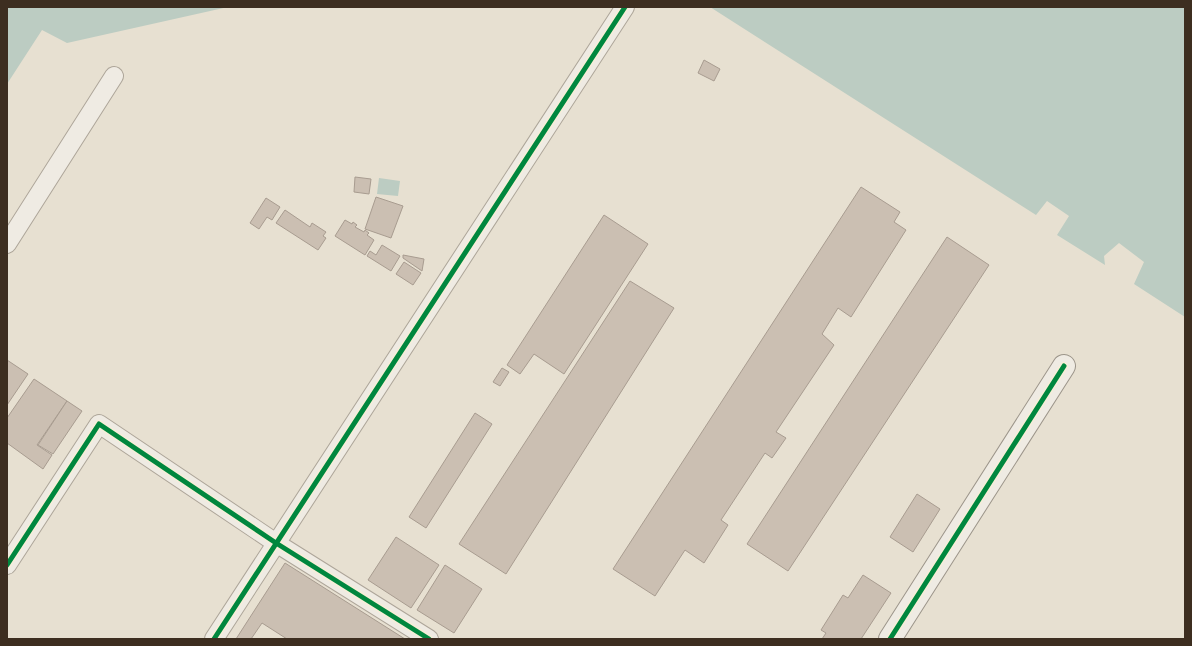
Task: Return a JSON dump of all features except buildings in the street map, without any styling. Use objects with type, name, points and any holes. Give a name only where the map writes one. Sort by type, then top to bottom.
[{"type":"street","points":[[214,639],[625,7]]},
{"type":"street","points":[[7,244],[114,76]]},
{"type":"street","points":[[890,639],[1064,366]]},
{"type":"street","points":[[7,565],[99,424],[276,543],[429,639]]},
{"type":"shaded area","points":[[7,7],[228,7],[67,43],[42,30],[7,84]]},
{"type":"shaded area","points":[[710,7],[1185,7],[1185,317],[1134,284],[1144,262],[1119,243],[1104,256],[1105,265],[1057,235],[1069,216],[1047,201],[1036,215]]},
{"type":"shaded area","points":[[379,178],[400,181],[398,196],[377,194]]},
{"type":"cycle path","points":[[214,639],[625,7]]},
{"type":"cycle path","points":[[890,639],[1064,366]]},
{"type":"cycle path","points":[[7,565],[99,424],[276,543],[429,639]]}]
